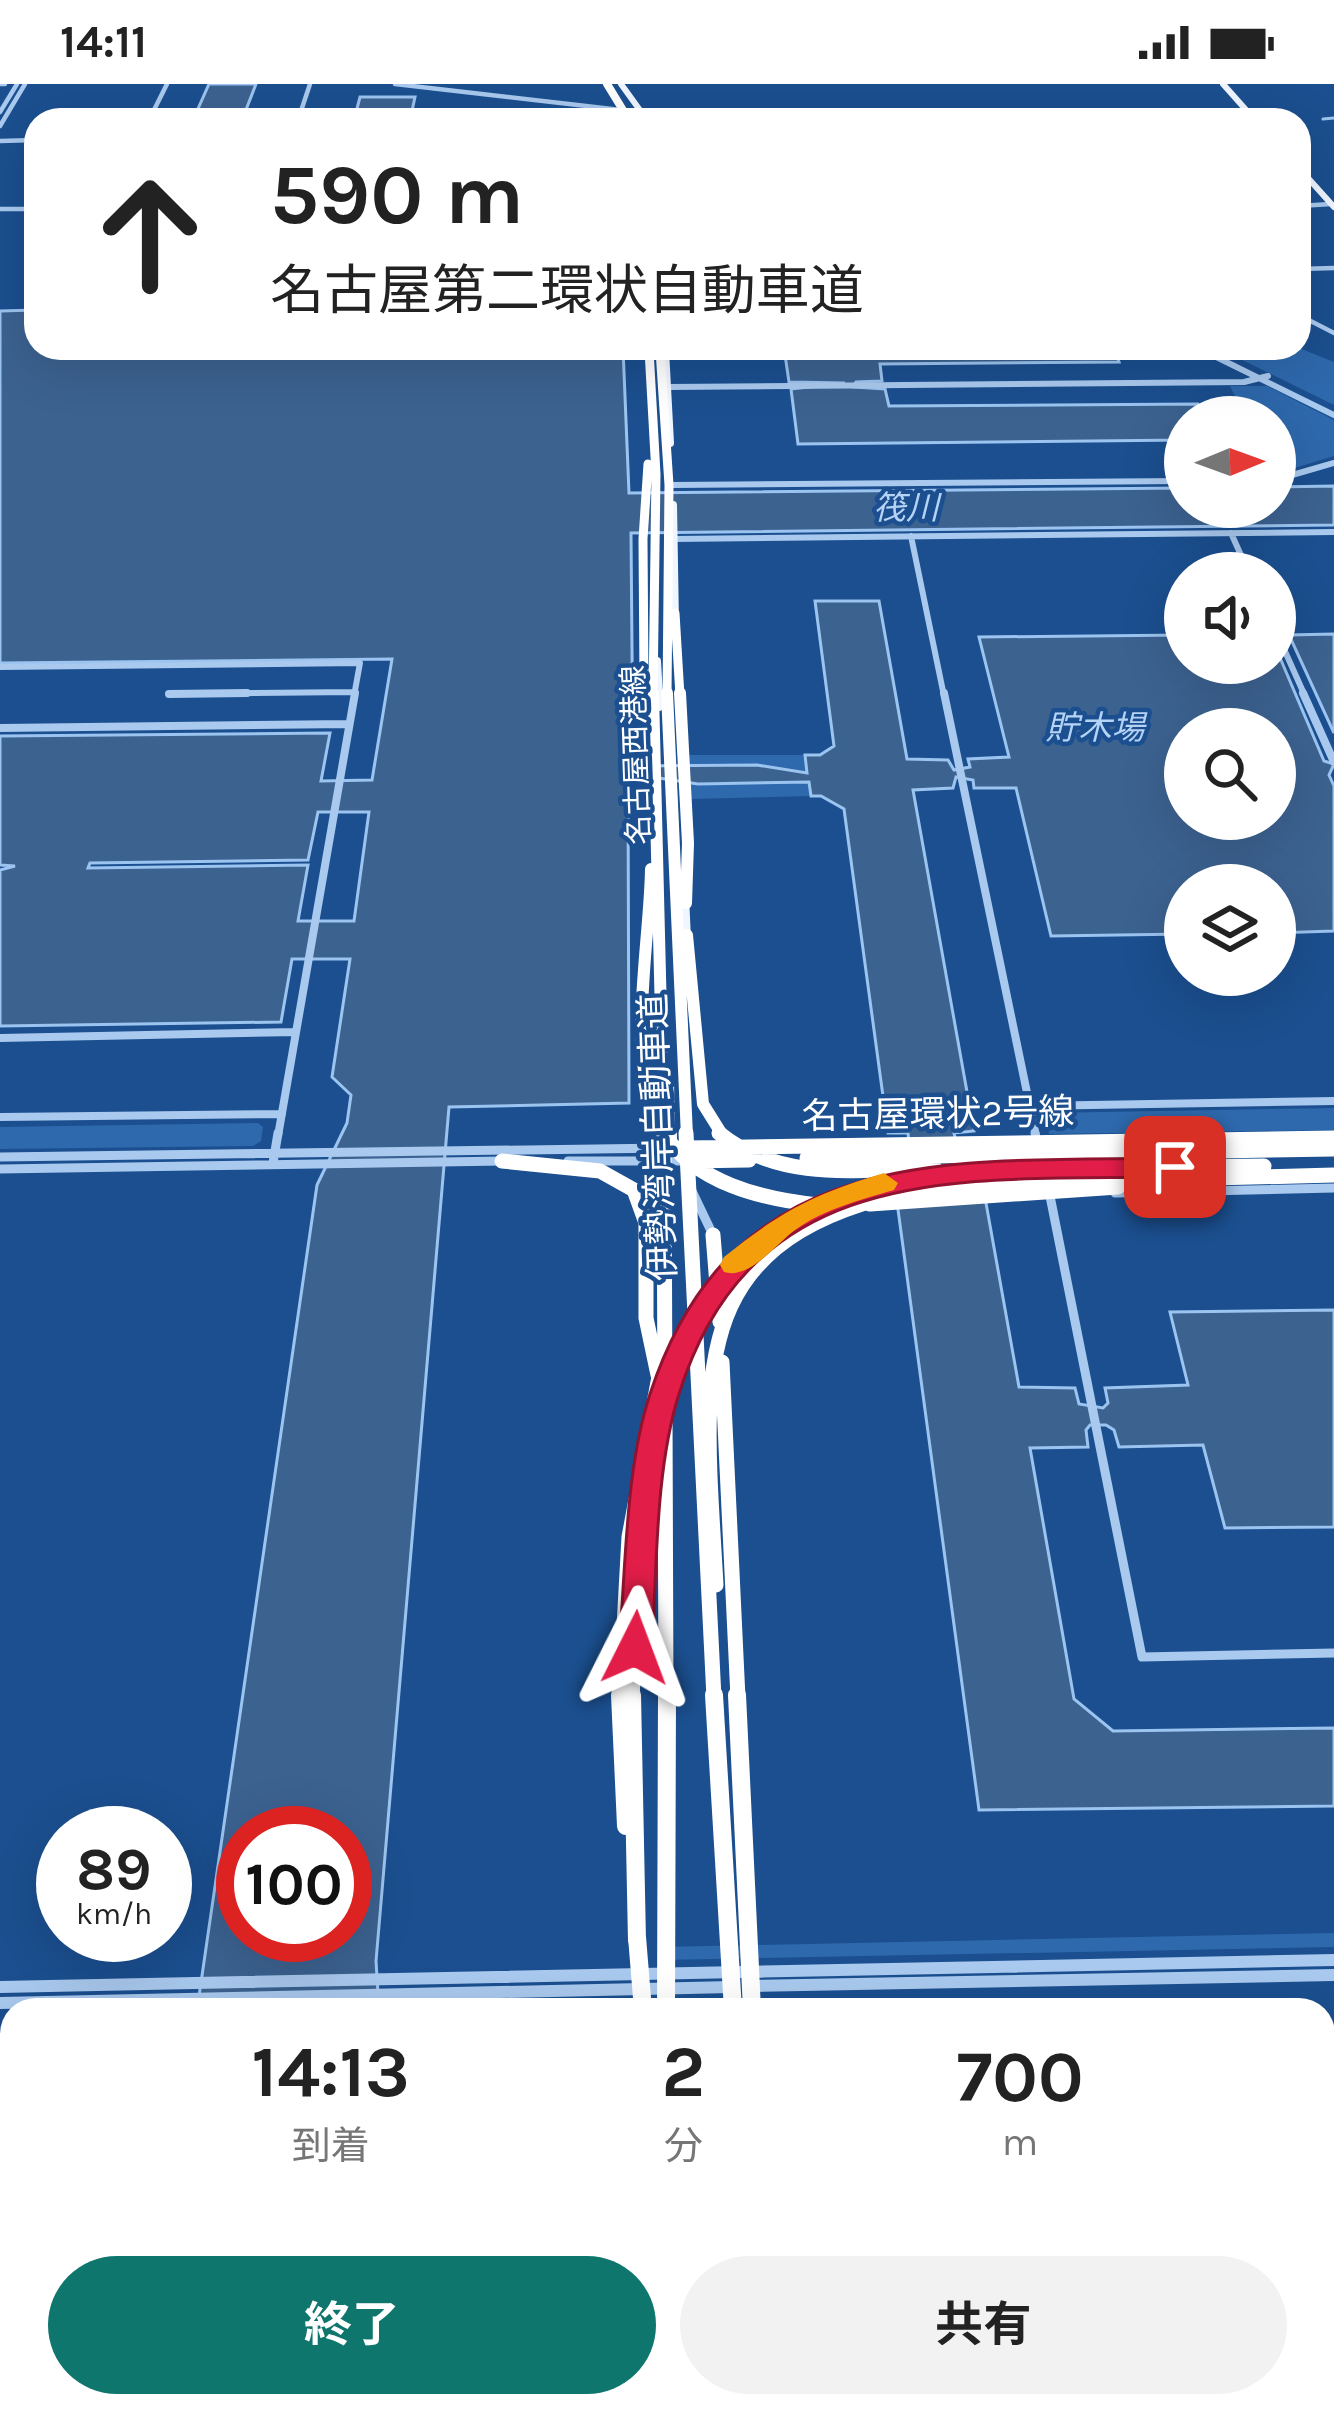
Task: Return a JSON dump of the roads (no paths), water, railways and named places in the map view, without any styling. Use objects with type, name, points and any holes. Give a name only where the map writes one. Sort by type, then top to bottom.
[{"type":"highway","name":"伊勢湾岸自動車道","points":[[649,360],[668,1382],[666,1998]]},
{"type":"highway","points":[[663,360],[669,554],[681,683],[686,934]]},
{"type":"highway","points":[[653,394],[643,539],[647,708],[658,756],[643,1083],[659,1128],[692,1163],[759,1196],[828,1205],[1236,1176]]},
{"type":"highway","name":"伊勢湾岸自動車道","points":[[682,863],[705,1540],[732,1998]]},
{"type":"highway","points":[[682,863],[704,1105],[712,1125],[728,1144],[767,1162],[805,1167],[1037,1155],[1334,1165]]},
{"type":"highway","name":"名古屋環状2号線","points":[[1037,1155],[1334,1138]]},
{"type":"highway","name":"名古屋環状2号線","points":[[688,1155],[1334,1149]]},
{"type":"highway","points":[[642,1998],[622,1784],[618,1670],[626,1554],[648,1410],[676,1304],[670,1155]]},
{"type":"highway","points":[[637,1941],[634,1714],[643,1537],[657,1425],[689,1329],[736,1262],[770,1232],[811,1208],[859,1189],[1037,1155]]},
{"type":"highway","points":[[502,1161],[600,1171],[634,1190],[646,1223],[646,1318],[658,1381]]},
{"type":"highway","points":[[724,1878],[712,1395],[718,1340],[742,1284],[774,1247],[805,1224],[879,1195],[1022,1180],[1334,1174]]},
{"type":"highway","points":[[713,1235],[751,1998]]},
{"type":"main road","points":[[1222,84],[1244,108]]},
{"type":"main road","points":[[1311,181],[1333,206]]},
{"type":"main road","name":"名古屋西港線","points":[[649,360],[670,1155]]},
{"type":"main road","name":"名古屋西港線","points":[[665,360],[686,934],[688,1155]]},
{"type":"street","points":[[0,112],[21,84]]},
{"type":"street","points":[[0,125],[21,84]]},
{"type":"street","points":[[394,84],[601,108]]},
{"type":"street","points":[[422,84],[605,108]]},
{"type":"street","points":[[1225,360],[1264,377]]},
{"type":"street","points":[[1232,360],[1334,412]]},
{"type":"street","points":[[668,387],[1244,382],[1264,377]]},
{"type":"street","points":[[1296,474],[1334,463]]},
{"type":"street","points":[[672,485],[1164,481]]},
{"type":"street","points":[[674,539],[1334,532]]},
{"type":"street","points":[[1231,533],[1240,552]]},
{"type":"street","points":[[911,536],[1037,1155],[1091,1388],[1142,1657],[1334,1653]]},
{"type":"street","points":[[0,667],[359,663],[274,1158]]},
{"type":"street","points":[[1296,676],[1332,757]]},
{"type":"street","points":[[169,694],[354,692]]},
{"type":"street","points":[[0,728],[349,724]]},
{"type":"street","points":[[0,1038],[296,1032]]},
{"type":"street","points":[[1030,1106],[1334,1101]]},
{"type":"street","points":[[0,1117],[282,1114]]},
{"type":"street","points":[[450,1156],[502,1161],[670,1155]]},
{"type":"street","points":[[0,1168],[311,1157],[688,1155],[692,1192],[713,1235]]},
{"type":"street","points":[[0,1157],[274,1158]]},
{"type":"street","points":[[1049,1195],[1334,1188]]},
{"type":"street","points":[[80,1998],[394,1978],[1334,1960]]},
{"type":"street","points":[[0,1987],[390,1993],[1334,1975]]},
{"type":"water","points":[[209,84],[256,84],[247,108],[198,108]]},
{"type":"water","points":[[360,97],[415,97],[413,108],[357,108]]},
{"type":"water","points":[[24,310],[24,360],[623,360],[629,493],[1164,488],[1164,527],[631,533],[633,766],[757,765],[807,773],[805,755],[820,755],[834,746],[815,601],[879,601],[907,759],[948,760],[954,770],[970,767],[968,759],[1009,757],[979,637],[1164,635],[1164,684],[1291,684],[1324,761],[1334,764],[1329,775],[1334,786],[1334,931],[1296,932],[1296,864],[1164,864],[1164,934],[1051,936],[1016,788],[974,788],[973,780],[956,777],[953,788],[913,790],[974,1131],[954,1133],[961,1164],[979,1164],[1019,1387],[1075,1388],[1079,1404],[1103,1408],[1108,1403],[1105,1388],[1188,1385],[1170,1312],[1334,1310],[1334,1527],[1225,1528],[1203,1445],[1119,1447],[1114,1430],[1090,1425],[1088,1447],[1030,1448],[1074,1699],[1113,1731],[1334,1728],[1334,1806],[979,1810],[892,1165],[911,1165],[908,1133],[888,1133],[844,809],[821,796],[811,796],[809,782],[698,784],[632,774],[628,784],[629,1103],[449,1107],[376,1961],[378,1998],[199,1998],[216,1879],[216,1962],[372,1962],[372,1806],[227,1806],[317,1185],[347,1123],[351,1095],[332,1077],[350,959],[292,959],[281,1022],[0,1026],[0,870],[15,866],[0,865],[0,736],[330,733],[321,781],[372,780],[392,659],[0,663],[0,311]],"holes":[[[318,812],[369,812],[354,921],[298,921],[308,865],[88,868],[90,863],[308,860]]]},
{"type":"water","points":[[786,360],[1118,360],[880,364],[882,381],[856,382],[853,387],[885,389],[889,406],[1164,404],[1164,440],[798,444],[791,389],[845,383],[789,382]]},
{"type":"water","points":[[1334,486],[1334,525],[1296,525],[1296,487]]},
{"type":"water","points":[[1334,634],[1334,733],[1296,650],[1296,635]]},
{"type":"waterway","points":[[1323,119],[1334,118]]},
{"type":"water label","name":"筏川","points":[[906,508]]},
{"type":"water label","name":"貯木場","points":[[1095,728]]}]
